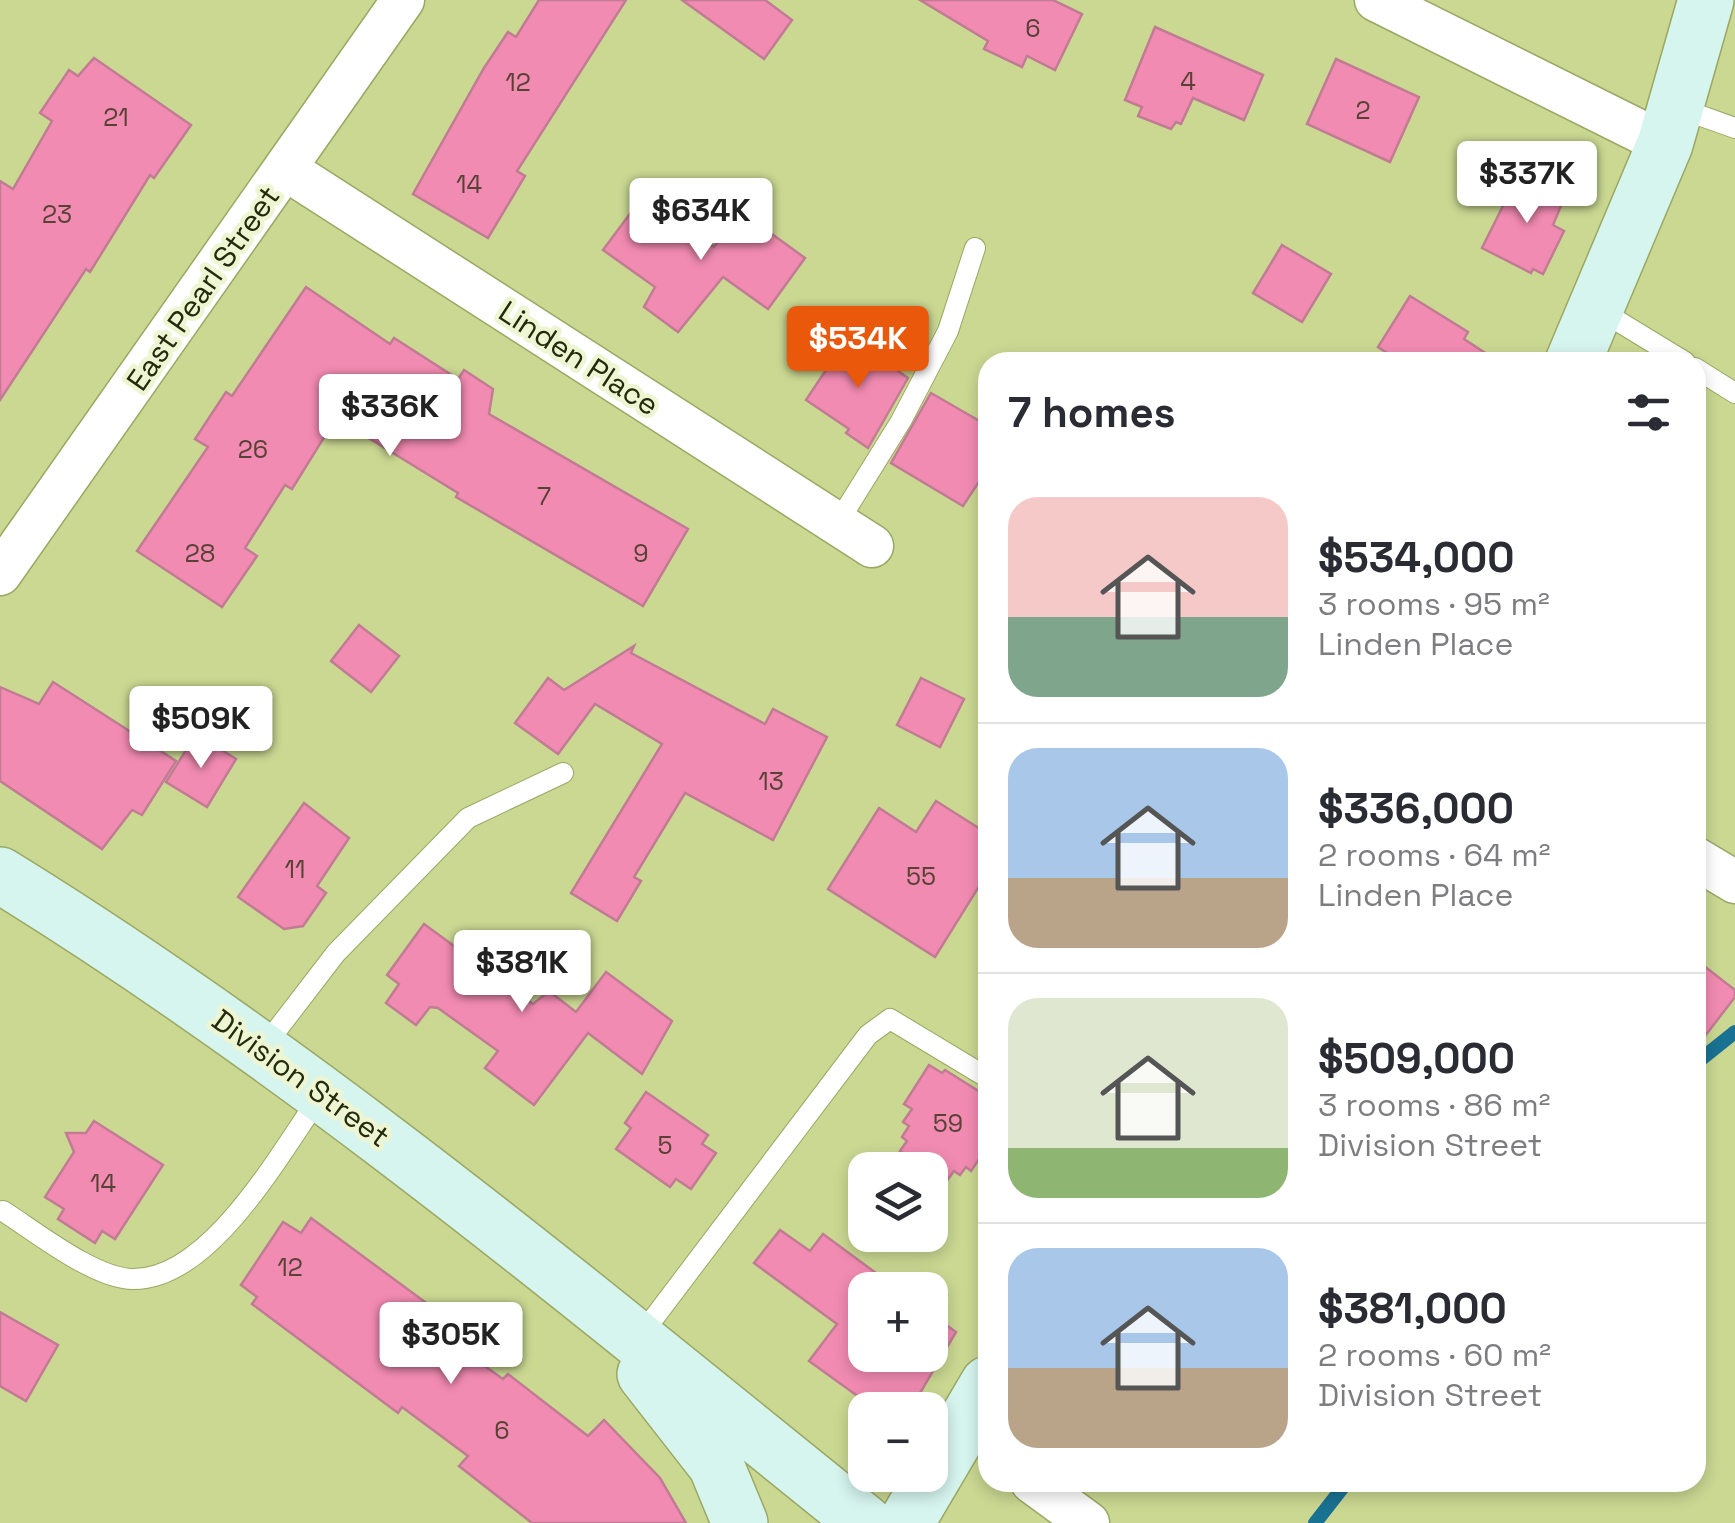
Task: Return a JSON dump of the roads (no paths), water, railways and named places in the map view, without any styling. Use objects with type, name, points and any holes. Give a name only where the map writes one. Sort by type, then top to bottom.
[{"type":"street","name":"East Pearl Street","points":[[0,574],[403,0]]},
{"type":"street","points":[[1376,0],[1670,125]]},
{"type":"street","points":[[1577,352],[1670,125],[1706,0]]},
{"type":"street","name":"Linden Place","points":[[287,170],[854,535]]},
{"type":"street","points":[[1706,865],[1735,882]]},
{"type":"street","name":"Division Street","points":[[0,874],[134,957],[322,1093],[865,1523]]},
{"type":"street","name":"Division Street","points":[[588,1301],[716,1465],[740,1523]]},
{"type":"street","points":[[906,1523],[971,1447],[978,1421]]},
{"type":"street","points":[[1046,1492],[1088,1523]]},
{"type":"lane","points":[[1670,125],[1735,128]]},
{"type":"lane","points":[[854,535],[901,421],[948,331],[975,248]]},
{"type":"lane","points":[[1596,308],[1669,352]]},
{"type":"lane","points":[[1706,375],[1735,393]]},
{"type":"lane","points":[[262,1049],[336,953],[468,818],[563,773]]},
{"type":"lane","points":[[636,1340],[868,1035],[890,1019],[978,1072]]},
{"type":"lane","points":[[4,1212],[90,1265],[133,1279],[184,1265],[221,1231],[322,1093]]},
{"type":"waterway","points":[[1706,1055],[1735,1032]]},
{"type":"waterway","points":[[1315,1523],[1339,1492]]}]
